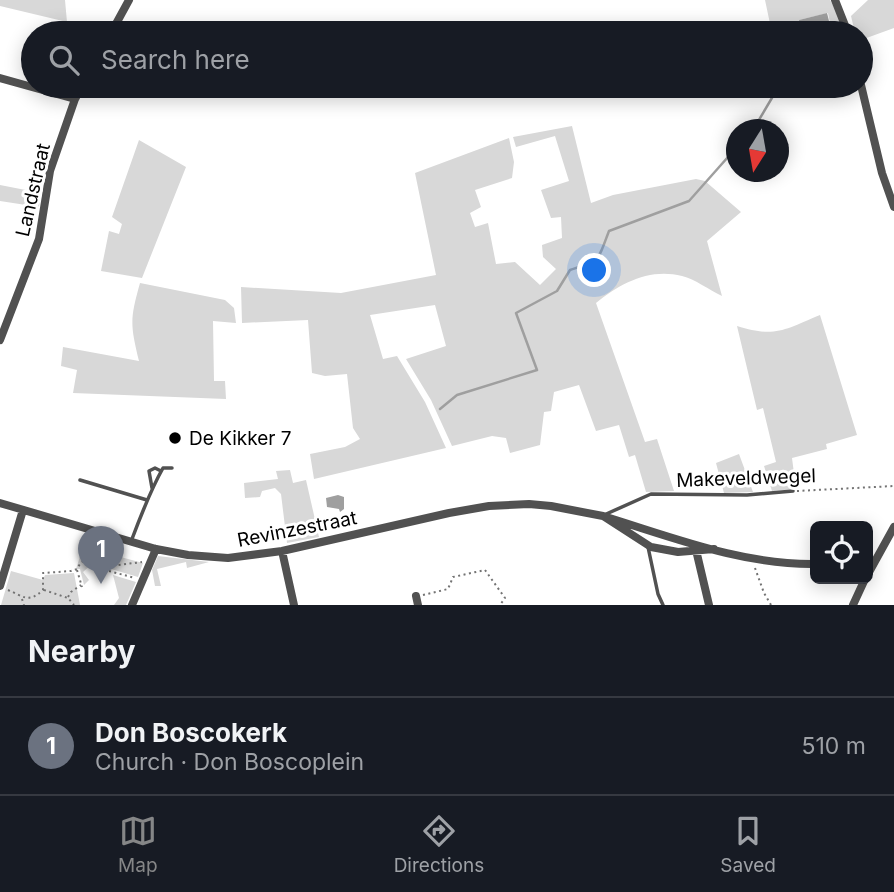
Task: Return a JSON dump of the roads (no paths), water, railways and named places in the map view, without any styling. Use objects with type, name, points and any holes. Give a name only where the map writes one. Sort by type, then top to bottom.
[{"type":"street","points":[[118,21],[129,0]]},
{"type":"street","points":[[835,0],[843,21]]},
{"type":"street","points":[[0,78],[21,84]]},
{"type":"street","points":[[68,98],[75,100]]},
{"type":"street","points":[[864,98],[882,173],[894,207]]},
{"type":"street","name":"Landstraat","points":[[0,340],[39,239],[50,170],[75,100]]},
{"type":"street","name":"Revinzestraat","points":[[0,503],[156,549],[228,558],[282,551],[449,513],[489,506],[529,504],[603,516],[753,560],[810,564]]},
{"type":"street","points":[[0,587],[23,510]]},
{"type":"street","name":"Revinzestraat","points":[[603,516],[648,545],[678,552],[714,549]]},
{"type":"street","points":[[873,559],[894,527]]},
{"type":"street","points":[[132,605],[156,549]]},
{"type":"street","points":[[696,550],[709,605]]},
{"type":"street","points":[[282,551],[294,605]]},
{"type":"street","points":[[853,605],[863,584]]},
{"type":"lane","points":[[152,488],[149,471],[155,468],[161,471]]},
{"type":"lane","points":[[131,541],[146,500],[161,471],[163,468],[172,468]]},
{"type":"lane","points":[[80,480],[146,500]]},
{"type":"lane","name":"Makeveldwegel","points":[[603,516],[651,494],[728,496],[793,491]]},
{"type":"lane","points":[[648,545],[658,594],[663,605]]},
{"type":"waterway","points":[[760,119],[772,98]]},
{"type":"waterway","points":[[440,409],[457,395],[537,370],[516,313],[557,291],[570,270],[597,258],[609,231],[689,201],[726,159]]},
{"type":"place","name":"De Kikker 7","points":[[175,438]]},
{"type":"place","name":"Don Boscokerk","points":[[101,584]]}]
